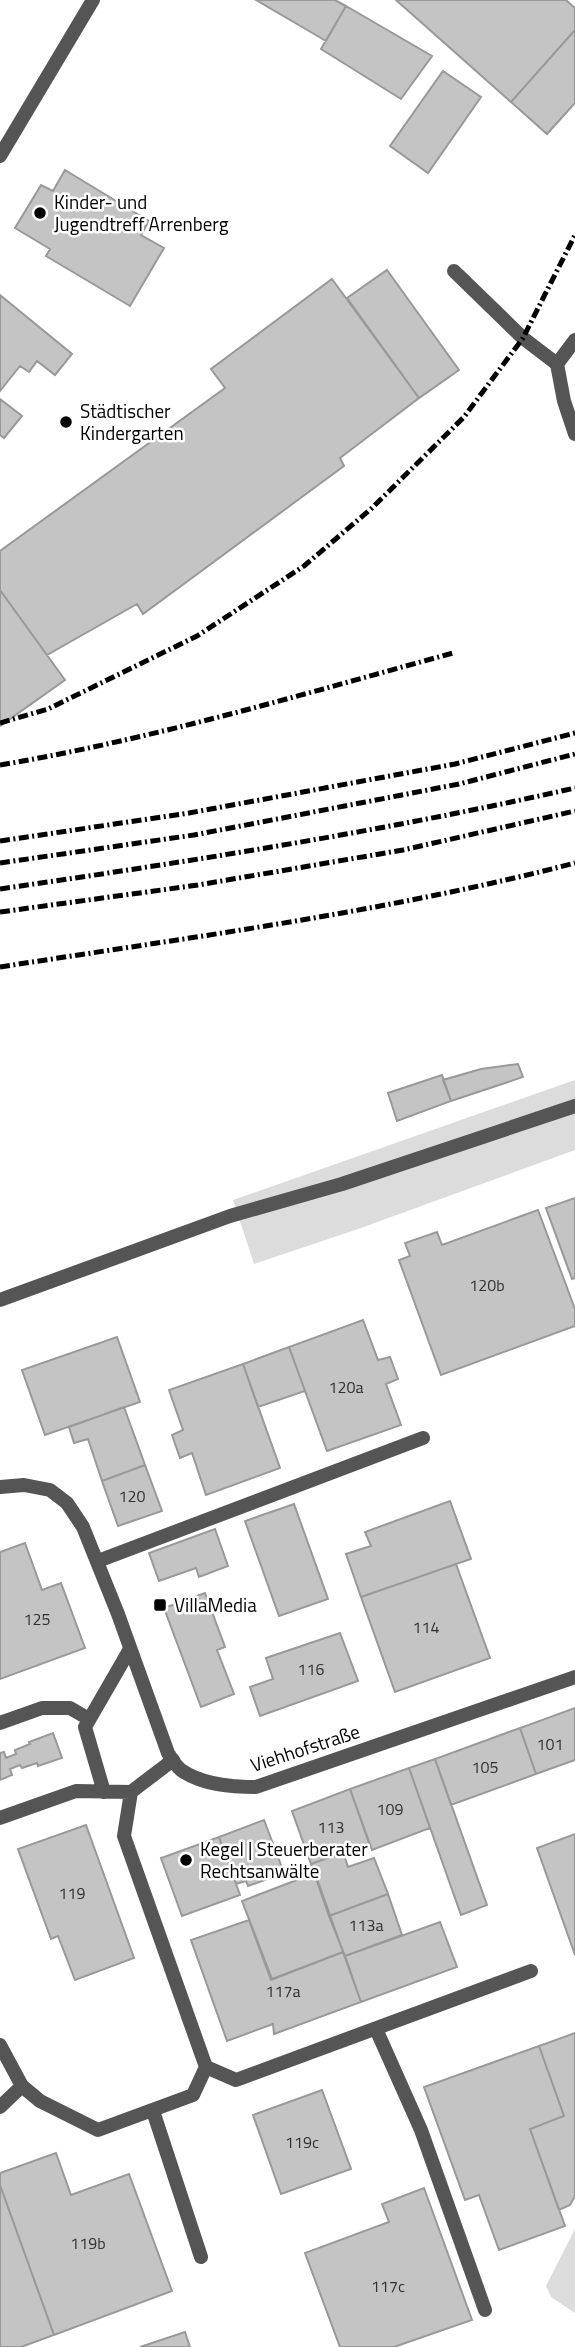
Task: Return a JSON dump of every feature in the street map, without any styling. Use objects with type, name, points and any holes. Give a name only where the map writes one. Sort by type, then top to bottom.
[{"type":"street","points":[[0,156],[93,0]]},
{"type":"street","points":[[454,271],[523,338],[557,364],[564,401],[575,434]]},
{"type":"street","points":[[557,364],[575,340]]},
{"type":"street","points":[[0,1300],[230,1216],[342,1184],[575,1106]]},
{"type":"street","points":[[98,1561],[423,1438]]},
{"type":"street","points":[[0,1487],[24,1485],[50,1490],[67,1503],[83,1527],[98,1561],[167,1753],[173,1760],[131,1792],[76,1791],[0,1818]]},
{"type":"street","points":[[104,1792],[85,1727],[130,1649]]},
{"type":"street","name":"Viehhofstraße","points":[[173,1760],[180,1770],[205,1781],[230,1787],[256,1787],[575,1677]]},
{"type":"street","points":[[0,1723],[42,1708],[70,1708],[89,1719]]},
{"type":"street","points":[[0,2045],[22,2086],[40,2101],[98,2130],[193,2095],[206,2067],[124,1836],[131,1792]]},
{"type":"street","points":[[206,2067],[236,2080],[531,1971]]},
{"type":"street","points":[[376,2029],[421,2130],[485,2310]]},
{"type":"street","points":[[0,2107],[22,2086]]},
{"type":"street","points":[[153,2111],[201,2258]]},
{"type":"shaded area","points":[[575,1080],[575,1150],[254,1264],[233,1200]]},
{"type":"shaded area","points":[[575,2229],[575,2313],[551,2297],[546,2286]]},
{"type":"building","points":[[256,0],[335,0],[346,6],[326,41]]},
{"type":"building","points":[[396,0],[566,0],[575,8],[575,30],[511,102]]},
{"type":"building","points":[[346,6],[432,56],[401,99],[321,49]]},
{"type":"building","points":[[575,30],[575,103],[547,134],[511,102]]},
{"type":"building","points":[[443,71],[481,97],[428,173],[390,146]]},
{"type":"building","points":[[65,170],[149,221],[141,235],[164,248],[130,306],[46,256],[50,249],[15,228],[41,185],[53,191]]},
{"type":"building","points":[[387,270],[459,370],[419,398],[347,298]]},
{"type":"building","points":[[332,279],[419,398],[340,458],[344,466],[143,614],[137,604],[47,655],[0,590],[0,551],[225,388],[211,369]]},
{"type":"building","points":[[0,295],[72,354],[55,375],[37,361],[29,372],[20,366],[0,391]]},
{"type":"building","points":[[0,399],[22,416],[4,438],[0,435]]},
{"type":"building","points":[[0,590],[65,680],[0,726]]},
{"type":"building","points":[[518,1064],[523,1077],[451,1101],[443,1080],[481,1069]]},
{"type":"building","points":[[442,1075],[451,1101],[397,1121],[388,1093]]},
{"type":"building","points":[[575,1198],[575,1278],[572,1279],[546,1208]]},
{"type":"building","points":[[538,1210],[575,1309],[575,1326],[441,1375],[399,1260],[410,1256],[405,1243],[437,1232],[442,1245]]},
{"type":"building","points":[[363,1320],[378,1360],[390,1357],[398,1379],[386,1384],[401,1425],[327,1451],[289,1347]]},
{"type":"building","points":[[117,1337],[140,1402],[45,1435],[22,1370]]},
{"type":"building","points":[[289,1347],[305,1391],[258,1407],[243,1364]]},
{"type":"building","points":[[243,1364],[280,1468],[206,1495],[192,1453],[180,1458],[172,1435],[183,1430],[169,1390]]},
{"type":"building","points":[[124,1407],[145,1465],[102,1481],[88,1439],[74,1443],[69,1427]]},
{"type":"building","points":[[145,1465],[162,1511],[118,1526],[102,1481]]},
{"type":"building","points":[[450,1501],[471,1559],[361,1597],[346,1554],[371,1546],[365,1532]]},
{"type":"building","points":[[294,1504],[328,1599],[279,1616],[245,1521]]},
{"type":"building","points":[[215,1529],[228,1566],[199,1577],[196,1568],[159,1581],[149,1553]]},
{"type":"building","points":[[25,1543],[42,1590],[61,1583],[85,1648],[0,1679],[0,1552]]},
{"type":"building","points":[[456,1564],[490,1658],[395,1692],[361,1597]]},
{"type":"building","points":[[205,1593],[225,1647],[217,1650],[234,1694],[201,1707],[164,1608]]},
{"type":"building","points":[[340,1633],[358,1681],[260,1716],[250,1687],[273,1679],[266,1658]]},
{"type":"building","points":[[575,1708],[575,1760],[536,1774],[520,1728]]},
{"type":"building","points":[[520,1728],[536,1774],[451,1805],[435,1759]]},
{"type":"building","points":[[53,1733],[62,1758],[38,1766],[37,1763],[22,1768],[20,1765],[10,1769],[12,1775],[0,1780],[0,1753],[4,1752],[6,1758],[16,1754],[15,1750],[30,1744],[29,1742]]},
{"type":"building","points":[[435,1759],[487,1905],[461,1915],[409,1768]]},
{"type":"building","points":[[409,1768],[430,1828],[372,1850],[350,1789]]},
{"type":"building","points":[[350,1789],[369,1843],[311,1864],[292,1811]]},
{"type":"building","points":[[264,1820],[284,1873],[248,1886],[246,1881],[236,1884],[219,1837]]},
{"type":"building","points":[[86,1825],[134,1958],[75,1980],[58,1936],[51,1939],[18,1849]]},
{"type":"building","points":[[575,1834],[575,1955],[537,1848]]},
{"type":"building","points":[[219,1837],[240,1895],[182,1916],[161,1858]]},
{"type":"building","points":[[343,1852],[348,1867],[374,1858],[388,1894],[329,1916],[311,1864]]},
{"type":"building","points":[[315,1873],[343,1952],[272,1979],[242,1901]]},
{"type":"building","points":[[388,1894],[402,1935],[345,1956],[329,1916]]},
{"type":"building","points":[[249,1920],[271,1980],[343,1952],[361,2002],[274,2034],[273,2024],[227,2041],[191,1940]]},
{"type":"building","points":[[440,1922],[457,1967],[361,2002],[345,1956]]},
{"type":"building","points":[[575,2033],[575,2196],[570,2205],[559,2210],[530,2129],[564,2116],[539,2046]]},
{"type":"building","points":[[539,2046],[564,2116],[530,2129],[565,2226],[499,2250],[479,2195],[465,2200],[424,2087]]},
{"type":"building","points":[[322,2090],[351,2169],[281,2194],[253,2115]]},
{"type":"building","points":[[56,2153],[71,2195],[129,2174],[172,2291],[54,2335],[0,2185],[0,2173]]},
{"type":"building","points":[[0,2185],[54,2335],[21,2347],[0,2347]]},
{"type":"building","points":[[424,2188],[472,2320],[394,2347],[340,2347],[305,2253],[389,2222],[382,2204]]},
{"type":"building","points":[[185,2332],[190,2347],[140,2347]]},
{"type":"railway","points":[[0,723],[48,709],[197,636],[304,566],[372,508],[464,417],[523,338],[575,235]]},
{"type":"railway","points":[[0,765],[171,729],[453,653]]},
{"type":"railway","points":[[0,841],[189,813],[455,764],[575,733]]},
{"type":"railway","points":[[0,863],[194,835],[459,784],[575,754]]},
{"type":"railway","points":[[0,889],[289,844],[575,788]]},
{"type":"railway","points":[[0,912],[198,885],[403,850],[575,811]]},
{"type":"railway","points":[[0,967],[361,910],[575,863]]},
{"type":"place","name":"Kinder- und Jugendtreff Arrenberg","points":[[40,213]]},
{"type":"place","name":"Städtischer Kindergarten","points":[[66,422]]},
{"type":"place","name":"VillaMedia","points":[[160,1605]]},
{"type":"place","name":"Kegel | Steuerberater Rechtsanwälte","points":[[186,1860]]}]
